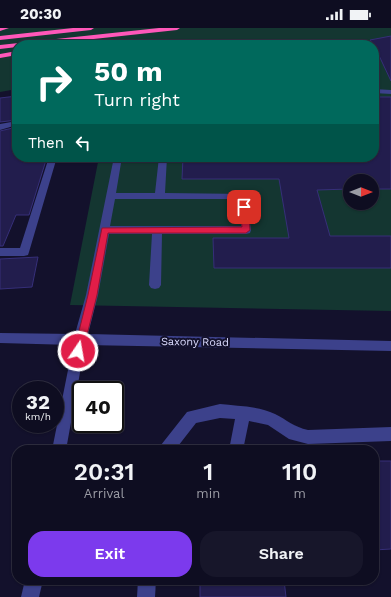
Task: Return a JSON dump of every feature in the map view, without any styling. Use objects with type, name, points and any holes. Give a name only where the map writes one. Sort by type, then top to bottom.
[{"type":"highway","points":[[0,29],[6,28]]},
{"type":"highway","points":[[0,38],[91,28]]},
{"type":"highway","points":[[67,40],[177,28]]},
{"type":"highway","points":[[92,40],[126,34]]},
{"type":"highway","points":[[0,47],[12,46]]},
{"type":"highway","points":[[0,56],[12,54]]},
{"type":"street","points":[[379,91],[391,92]]},
{"type":"street","points":[[0,127],[12,124]]},
{"type":"street","points":[[0,252],[24,252],[52,162]]},
{"type":"street","points":[[60,445],[80,340],[92,295],[117,162]]},
{"type":"street","points":[[160,196],[163,162]]},
{"type":"street","points":[[105,230],[246,230],[243,196],[112,196]]},
{"type":"street","points":[[155,285],[157,230]]},
{"type":"street","name":"Saxony Road","points":[[0,338],[391,346]]},
{"type":"street","points":[[170,445],[192,417],[220,411],[243,413],[271,419],[294,434],[308,437],[391,434]]},
{"type":"street","points":[[237,445],[243,413]]},
{"type":"street","points":[[30,597],[33,585]]},
{"type":"street","points":[[146,597],[147,585]]},
{"type":"green space","points":[[0,28],[391,28],[391,311],[70,305],[98,162],[379,162],[379,40],[12,40],[12,90],[0,92]]},
{"type":"building","points":[[391,36],[391,81],[379,56],[379,40],[370,40]]},
{"type":"building","points":[[12,97],[12,121],[0,122],[0,98]]},
{"type":"building","points":[[379,97],[391,97],[391,189],[379,189],[379,174],[343,174],[343,189],[317,190],[330,236],[391,236],[391,268],[214,268],[213,238],[289,238],[279,179],[182,179],[183,162],[379,162]]},
{"type":"building","points":[[12,128],[12,162],[45,162],[29,215],[16,215],[3,246],[0,246],[0,131]]},
{"type":"building","points":[[38,257],[32,287],[0,289],[0,259]]},
{"type":"building","points":[[379,461],[391,461],[391,549],[379,550]]},
{"type":"building","points":[[200,585],[285,585],[286,597],[200,597]]},
{"type":"route","points":[[78,351],[92,295],[105,230],[246,230],[244,207]]}]
